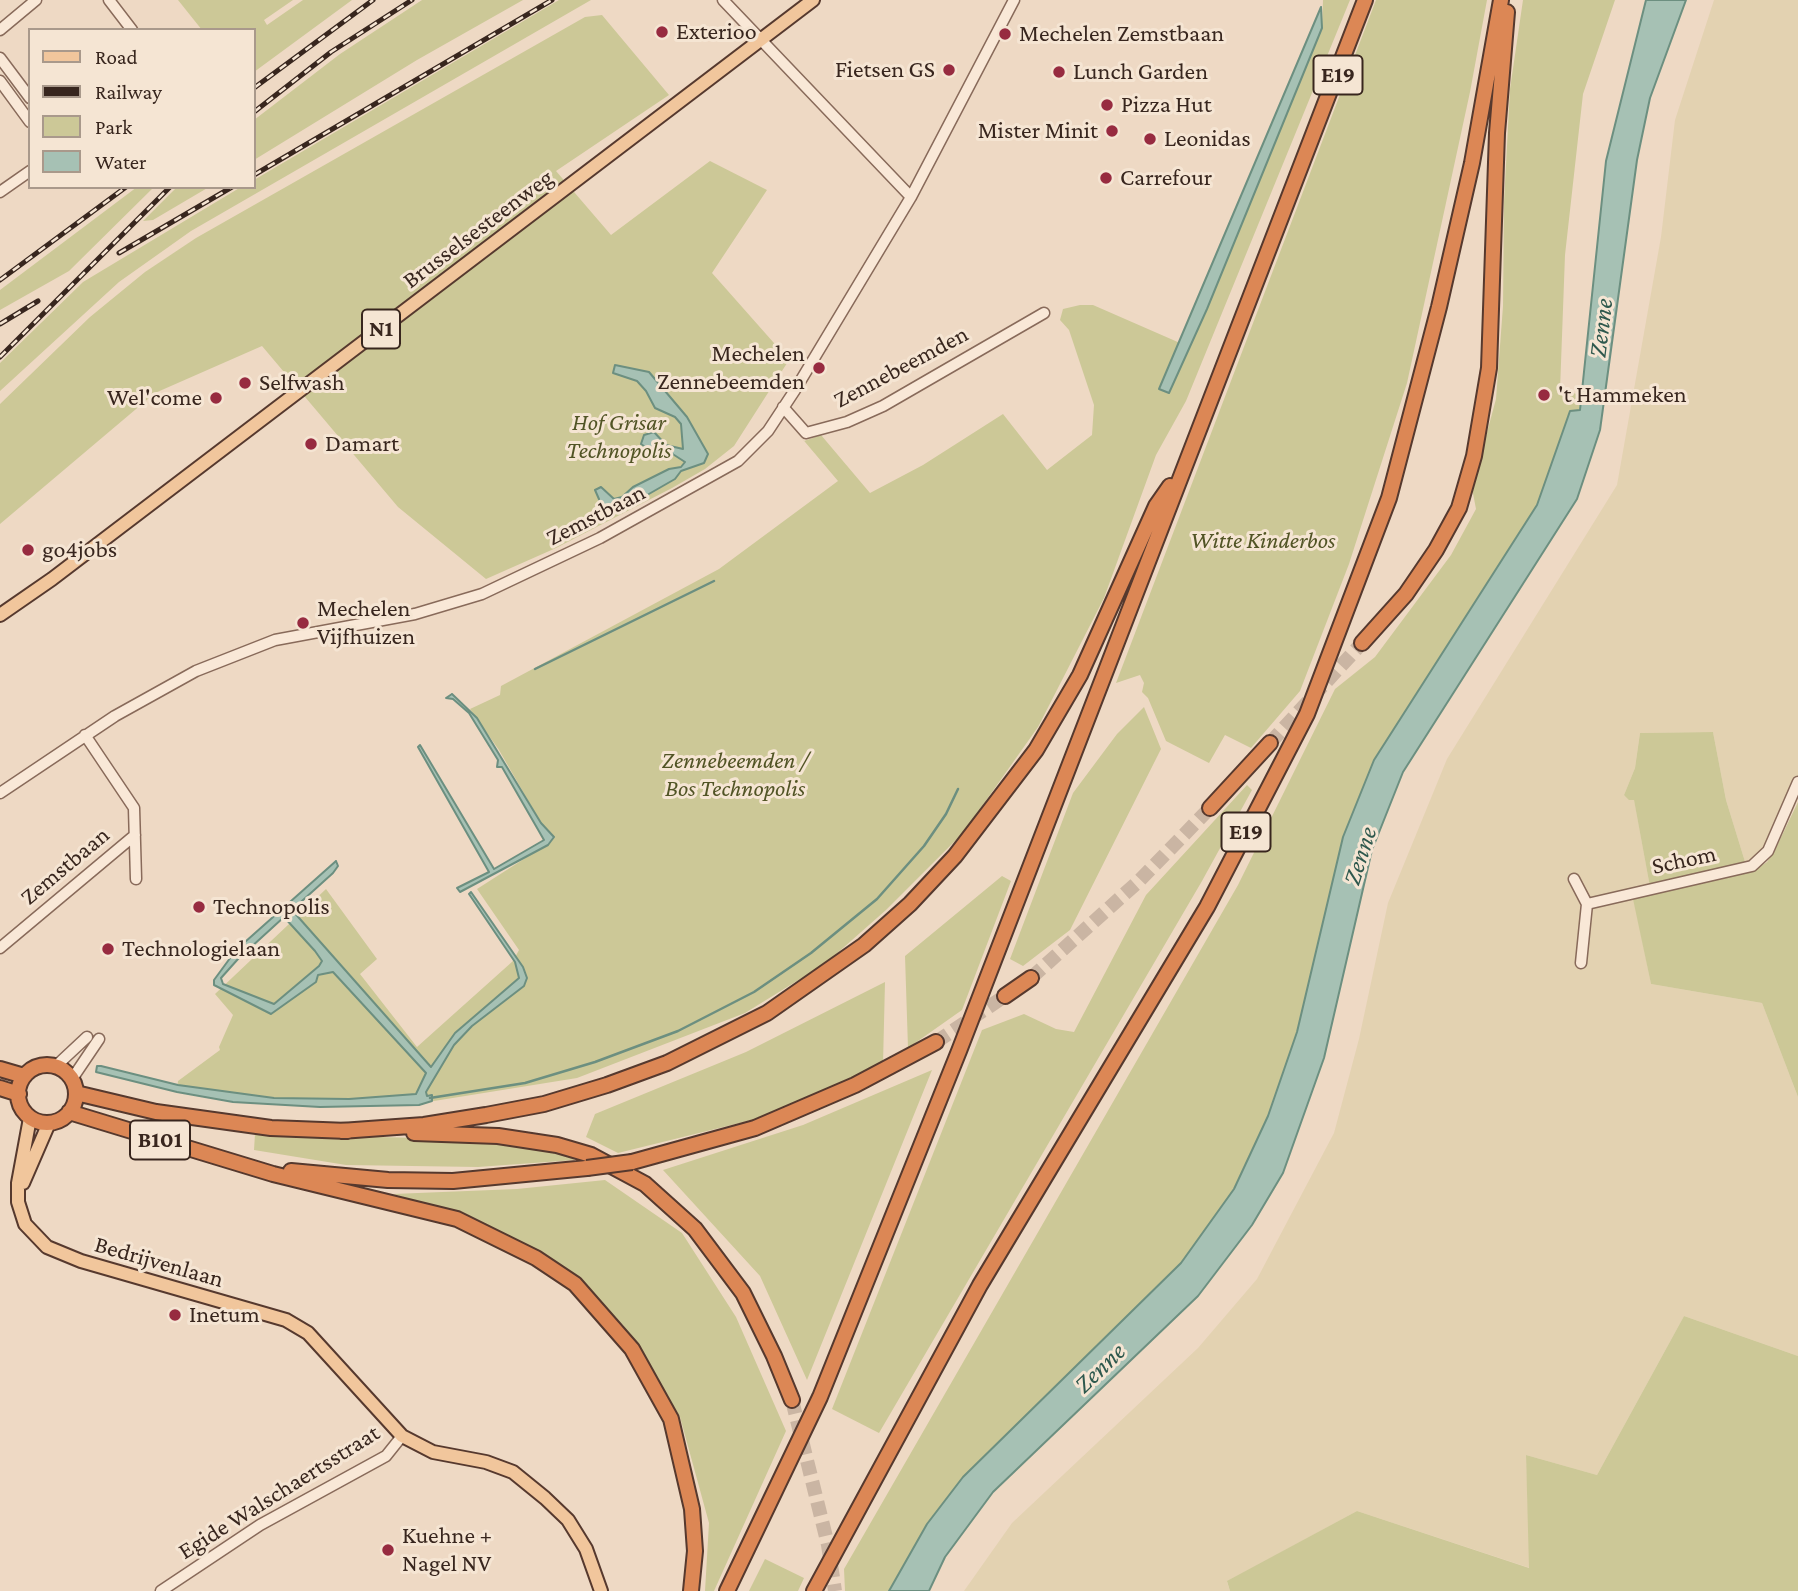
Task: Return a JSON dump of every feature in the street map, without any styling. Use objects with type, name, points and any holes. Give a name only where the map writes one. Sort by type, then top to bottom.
[{"type":"highway","name":"E19","points":[[727,1591],[825,1384],[1046,830],[1184,465],[1348,50],[1365,0]]},
{"type":"highway","name":"E19","points":[[814,1591],[980,1285],[1207,907],[1307,714],[1389,498],[1440,307],[1472,163],[1501,0]]},
{"type":"highway","points":[[1362,643],[1406,594],[1436,550],[1459,508],[1474,456],[1489,368],[1497,134],[1507,0]]},
{"type":"highway","points":[[341,1131],[424,1125],[486,1115],[544,1104],[619,1081],[667,1063],[767,1013],[864,946],[910,904],[955,856],[1035,750],[1080,675],[1156,506],[1184,465]]},
{"type":"highway","points":[[1210,808],[1270,743]]},
{"type":"highway","points":[[1005,996],[1031,978]]},
{"type":"highway","points":[[251,1166],[388,1180],[453,1181],[530,1176],[632,1162],[755,1128],[855,1085],[936,1042]]},
{"type":"highway","points":[[56,1066],[37,1067],[24,1076],[19,1094],[22,1107],[30,1118],[49,1123],[69,1112],[74,1086]]},
{"type":"highway","name":"B101","points":[[56,1066],[74,1086],[168,1114],[271,1128],[341,1131]]},
{"type":"highway","points":[[0,1069],[24,1076]]},
{"type":"highway","points":[[0,1088],[19,1094]]},
{"type":"highway","name":"B101","points":[[69,1112],[251,1166]]},
{"type":"highway","points":[[341,1131],[528,1139],[591,1155],[618,1167],[661,1196],[690,1223],[712,1251],[743,1293],[775,1356],[792,1400]]},
{"type":"highway","points":[[251,1166],[457,1219],[536,1258],[575,1284],[632,1349],[671,1419],[692,1509],[695,1551],[691,1591]]},
{"type":"main road","name":"Brusselsesteenweg","points":[[0,615],[52,579],[813,0]]},
{"type":"main road","name":"Bedrijvenlaan","points":[[30,1118],[18,1193],[20,1213],[39,1240],[58,1254],[286,1320],[309,1333],[402,1436]]},
{"type":"main road","points":[[18,1193],[49,1123]]},
{"type":"main road","name":"Egide Walschaertsstraat","points":[[402,1436],[433,1451],[486,1462],[513,1472],[568,1520],[586,1549],[601,1591]]},
{"type":"street","points":[[0,30],[37,0]]},
{"type":"street","points":[[109,0],[130,28]]},
{"type":"street","points":[[723,0],[911,197]]},
{"type":"street","name":"Zemstbaan","points":[[0,793],[85,735],[182,677],[260,645],[317,630],[450,605],[523,576],[649,512],[738,461],[762,437],[783,407],[911,197],[1014,0]]},
{"type":"street","points":[[0,58],[28,95]]},
{"type":"street","points":[[0,81],[28,119]]},
{"type":"street","points":[[0,192],[28,172]]},
{"type":"street","name":"Zennebeemden","points":[[783,407],[806,433],[847,422],[883,406],[1044,313]]},
{"type":"street","name":"Zemstbaan","points":[[0,948],[135,835],[134,808],[85,735]]},
{"type":"street","name":"Schom","points":[[1587,904],[1752,866],[1768,851],[1798,782]]},
{"type":"street","points":[[135,835],[136,879]]},
{"type":"street","points":[[1574,879],[1587,904],[1581,962]]},
{"type":"street","points":[[56,1066],[93,1038],[74,1086]]},
{"type":"street","name":"Egide Walschaertsstraat","points":[[161,1591],[260,1525],[386,1455],[402,1436]]},
{"type":"shaded area","points":[[1714,0],[1798,0],[1798,778],[1762,854],[1746,865],[1726,800],[1713,732],[1640,733],[1635,768],[1624,795],[1634,799],[1650,887],[1651,895],[1634,899],[1651,984],[1762,1003],[1798,1097],[1798,1356],[1684,1316],[1597,1475],[1526,1455],[1530,1568],[1357,1511],[1227,1582],[1230,1591],[964,1591],[1012,1523],[1198,1348],[1257,1279],[1334,1133],[1359,1039],[1388,903],[1447,759],[1617,485],[1661,237],[1675,120]]},
{"type":"green space","points":[[178,0],[293,0],[264,20],[267,25],[303,0],[352,0],[256,71],[256,28],[200,28]]},
{"type":"green space","points":[[422,0],[523,0],[417,60],[256,159],[256,118],[340,54]]},
{"type":"green space","points":[[559,0],[591,0],[191,231],[119,282],[0,391],[0,363],[83,282],[238,189],[256,189],[256,179]]},
{"type":"green space","name":"Zennebeemden / Bos Technopolis","points":[[1323,0],[1350,0],[1186,401],[1156,455],[1104,598],[1038,727],[963,833],[886,910],[826,963],[745,1013],[577,1078],[434,1101],[318,1107],[233,1102],[177,1092],[178,1081],[220,1050],[233,1015],[215,994],[326,889],[377,959],[360,974],[417,1047],[513,961],[519,950],[477,889],[552,841],[551,833],[541,823],[499,750],[470,709],[500,695],[501,686],[719,569],[838,481],[804,441],[821,435],[870,493],[923,465],[1003,414],[1047,470],[1092,435],[1094,405],[1069,330],[1060,320],[1063,309],[1080,305],[1093,305],[1180,343],[1160,388],[1169,393],[1322,28]]},
{"type":"green space","name":"Witte Kinderbos","points":[[1376,0],[1487,0],[1470,92],[1407,383],[1349,564],[1300,691],[1251,748],[1225,735],[1209,763],[1166,741],[1148,698],[1142,692],[1144,683],[1140,675],[1116,683]]},
{"type":"green space","points":[[1523,0],[1615,0],[1583,94],[1565,255],[1560,390],[1581,395],[1580,411],[1570,412],[1537,505],[1374,760],[1343,837],[1297,1032],[1268,1116],[1234,1189],[1181,1263],[963,1477],[927,1524],[889,1591],[845,1591],[844,1569],[1238,885],[1335,689],[1375,657],[1451,555],[1476,509],[1472,488],[1496,399],[1503,306],[1504,202],[1510,89]]},
{"type":"green space","name":"Hof Grisar Technopolis","points":[[602,15],[669,95],[556,171],[611,235],[710,161],[767,190],[712,273],[789,360],[734,446],[705,469],[672,488],[556,548],[486,579],[398,507],[262,346],[155,393],[0,524],[0,404],[90,317],[145,272],[196,238],[585,17]]},
{"type":"green space","points":[[134,189],[152,189],[69,271],[0,310],[0,290]]},
{"type":"green space","points":[[175,189],[206,189],[153,220],[143,221]]},
{"type":"green space","points":[[1144,707],[1161,749],[1070,930],[1023,966],[1010,959],[1073,793],[1117,734]]},
{"type":"green space","points":[[1713,732],[1726,800],[1746,865],[1650,887],[1634,800],[1629,800],[1624,795],[1635,768],[1640,733]]},
{"type":"green space","points":[[1247,785],[1252,790],[1202,881],[879,1433],[832,1409],[982,1030],[1024,1014],[1056,1029],[1074,1032],[1146,895]]},
{"type":"green space","points":[[1798,802],[1798,1097],[1762,1003],[1651,984],[1633,899],[1753,871],[1767,862],[1774,852]]},
{"type":"green space","points":[[1002,876],[1011,881],[962,1010],[908,1048],[905,956]]},
{"type":"green space","points":[[885,982],[883,1064],[768,1116],[618,1153],[586,1137],[595,1114],[746,1052]]},
{"type":"green space","points":[[932,1070],[807,1380],[760,1276],[663,1170],[803,1125]]},
{"type":"green space","points":[[255,1134],[460,1139],[543,1148],[572,1156],[575,1160],[478,1167],[346,1165],[254,1150]]},
{"type":"green space","points":[[605,1180],[682,1233],[736,1317],[786,1431],[714,1591],[705,1591],[709,1523],[680,1417],[623,1325],[566,1268],[475,1219],[393,1194],[517,1189]]},
{"type":"green space","points":[[1684,1316],[1798,1356],[1798,1591],[1230,1591],[1227,1581],[1357,1511],[1529,1568],[1526,1455],[1597,1475]]},
{"type":"green space","points":[[765,1559],[804,1578],[798,1591],[749,1591]]},
{"type":"water","name":"Zenne","points":[[1646,0],[1686,0],[1650,98],[1637,160],[1600,430],[1577,499],[1403,772],[1372,850],[1324,1058],[1283,1173],[1252,1225],[1198,1296],[993,1492],[945,1557],[929,1591],[889,1591],[927,1524],[963,1477],[1181,1263],[1234,1189],[1268,1116],[1297,1032],[1343,837],[1374,760],[1537,505],[1570,411],[1580,410],[1606,161]]},
{"type":"water","points":[[1321,7],[1322,28],[1207,309],[1169,393],[1159,389]]},
{"type":"water","points":[[615,365],[649,372],[687,417],[708,454],[704,463],[681,471],[675,479],[621,510],[609,512],[602,506],[595,490],[601,487],[614,499],[622,497],[633,487],[669,469],[681,467],[685,462],[668,451],[651,451],[641,444],[644,435],[654,432],[666,445],[683,449],[681,424],[675,417],[655,408],[637,381],[613,373]]},
{"type":"water","points":[[452,694],[477,718],[541,823],[554,837],[548,845],[460,892],[457,888],[489,872],[418,747],[420,745],[494,869],[544,840],[502,767],[497,767],[498,760],[469,713],[453,699],[446,698]]},
{"type":"water","points":[[336,861],[338,866],[333,873],[292,910],[431,1067],[455,1033],[519,978],[515,962],[469,894],[471,892],[523,967],[527,978],[524,986],[472,1026],[454,1045],[426,1092],[427,1096],[432,1095],[432,1101],[419,1105],[320,1107],[233,1102],[177,1092],[96,1072],[97,1066],[101,1066],[178,1085],[274,1098],[349,1099],[416,1094],[426,1073],[333,972],[318,975],[316,982],[271,1014],[214,985],[214,980],[236,950]],"holes":[[[284,917],[322,961],[319,966],[274,1004],[223,984],[221,978]]]},
{"type":"waterway","points":[[535,669],[714,581]]},
{"type":"waterway","points":[[430,1098],[525,1083],[595,1062],[678,1031],[754,992],[811,953],[877,899],[924,846],[946,814],[958,789]]},
{"type":"tunnel","points":[[1270,743],[1362,643]]},
{"type":"tunnel","points":[[1031,978],[1139,881],[1210,808]]},
{"type":"tunnel","points":[[936,1042],[1005,996]]},
{"type":"tunnel","points":[[792,1400],[828,1545],[835,1591]]},
{"type":"railway","points":[[256,87],[373,0]]},
{"type":"railway","points":[[256,110],[331,52],[412,0]]},
{"type":"railway","points":[[256,174],[552,0]]},
{"type":"railway","points":[[0,280],[123,189]]},
{"type":"railway","points":[[0,357],[168,189]]},
{"type":"railway","points":[[119,253],[229,189]]},
{"type":"railway","points":[[0,324],[38,301]]},
{"type":"place","name":"Exterioo","points":[[662,32]]},
{"type":"place","name":"Mechelen Zemstbaan","points":[[1005,34]]},
{"type":"place","name":"Fietsen GS","points":[[949,70]]},
{"type":"place","name":"Lunch Garden","points":[[1059,72]]},
{"type":"place","name":"Pizza Hut","points":[[1107,105]]},
{"type":"place","name":"Mister Minit","points":[[1112,131]]},
{"type":"place","name":"Leonidas","points":[[1150,139]]},
{"type":"place","name":"Carrefour","points":[[1106,178]]},
{"type":"place","name":"Mechelen Zennebeemden","points":[[819,368]]},
{"type":"place","name":"Selfwash","points":[[245,383]]},
{"type":"place","name":"'t Hammeken","points":[[1544,395]]},
{"type":"place","name":"Wel'come","points":[[216,398]]},
{"type":"place","name":"Damart","points":[[311,444]]},
{"type":"place","name":"go4jobs","points":[[28,550]]},
{"type":"place","name":"Mechelen Vijfhuizen","points":[[303,623]]},
{"type":"place","name":"Technopolis","points":[[199,907]]},
{"type":"place","name":"Technologielaan","points":[[108,949]]},
{"type":"place","name":"Inetum","points":[[175,1315]]},
{"type":"place","name":"Kuehne + Nagel NV","points":[[388,1550]]}]
